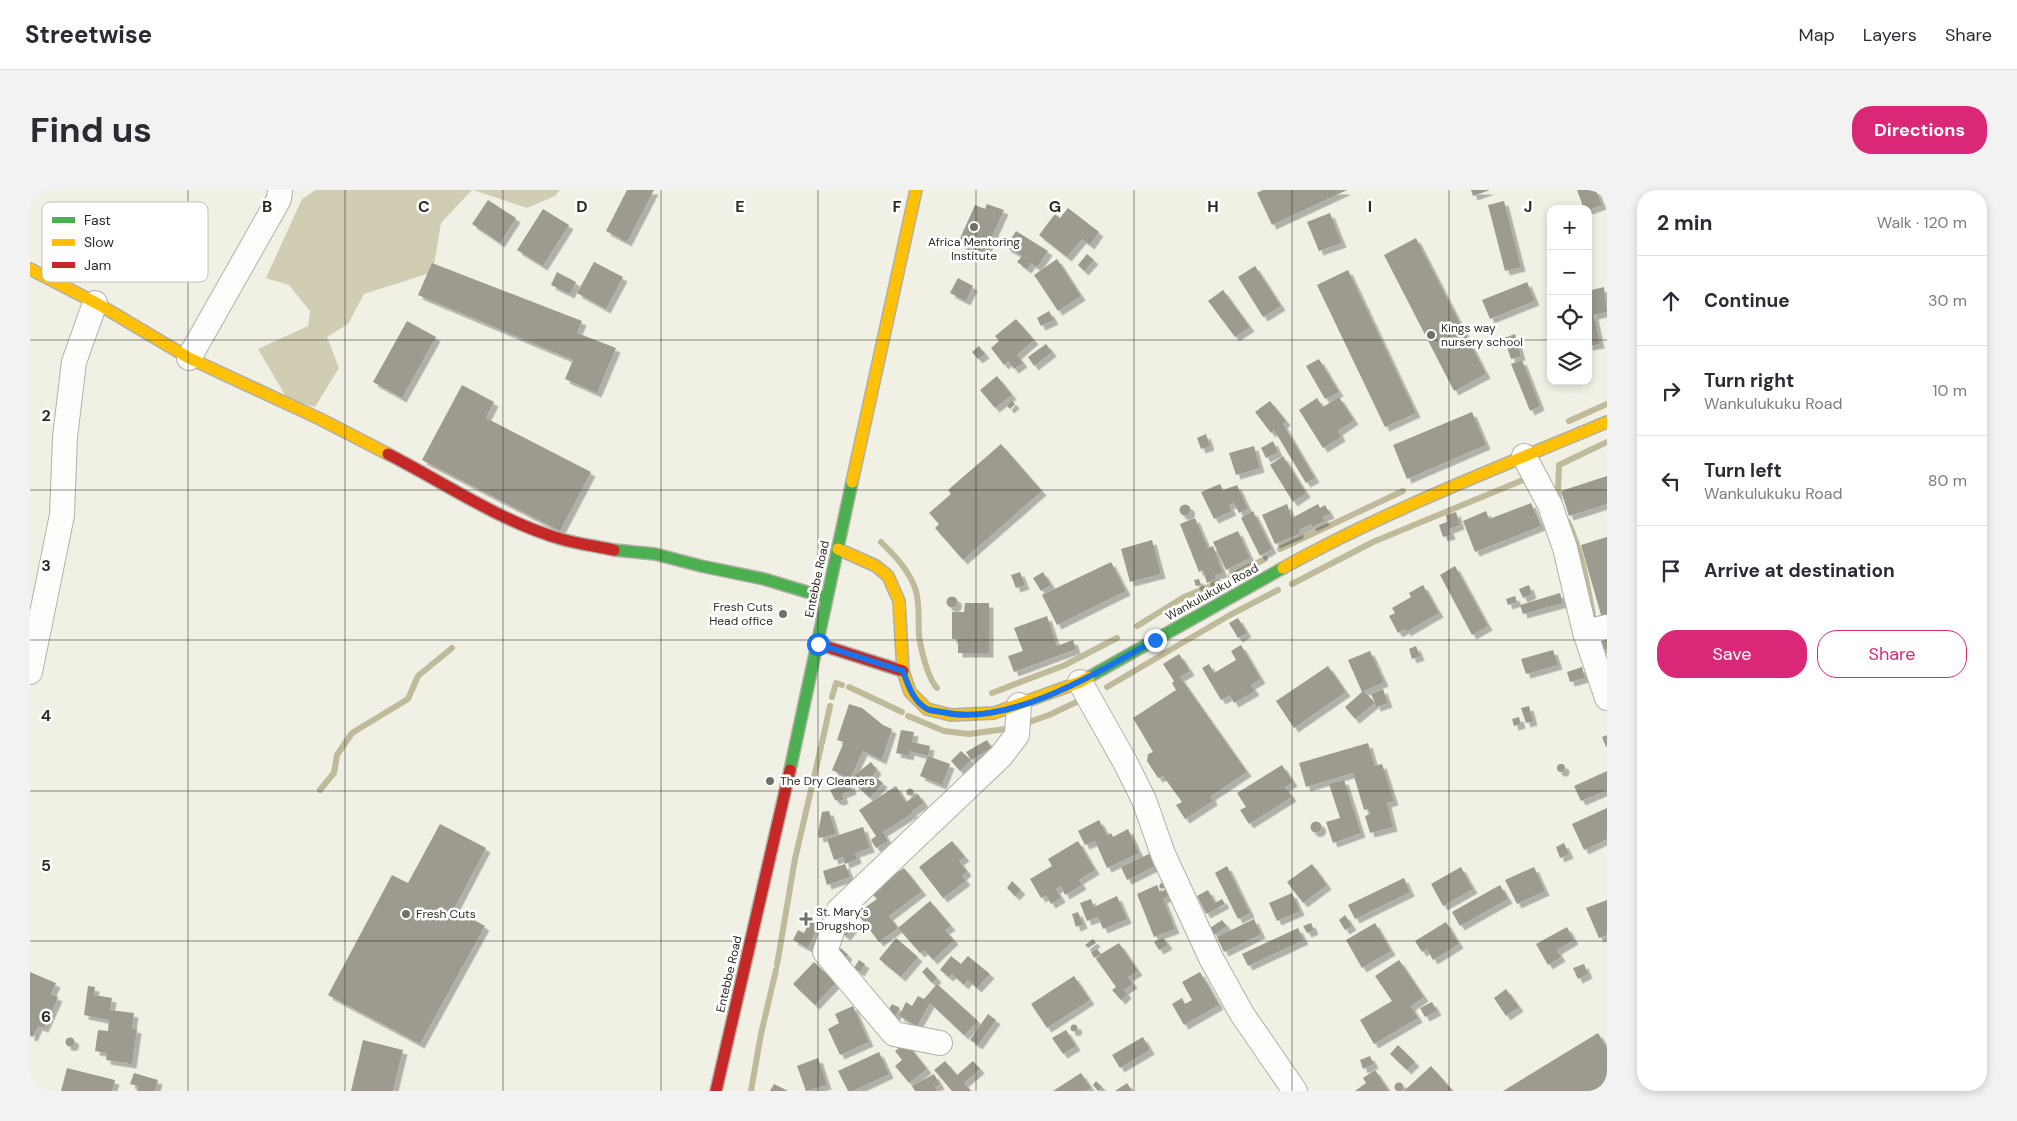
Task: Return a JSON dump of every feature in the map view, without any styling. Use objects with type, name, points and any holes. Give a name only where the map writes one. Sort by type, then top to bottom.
[{"type":"main road","name":"Entebbe Road","points":[[716,1091],[818,644],[916,190]]},
{"type":"main road","points":[[30,269],[42,275]]},
{"type":"main road","points":[[55,282],[95,303],[189,358],[320,419],[494,512],[561,539],[625,552],[655,554],[764,579],[827,598]]},
{"type":"main road","name":"Wankulukuku Road","points":[[838,549],[876,566],[888,576],[899,601],[903,671],[910,692],[927,709],[951,715],[994,712],[1019,705],[1080,682],[1325,545],[1425,498],[1607,422]]},
{"type":"main road","points":[[818,644],[903,671]]},
{"type":"street","points":[[189,358],[279,199],[280,190]]},
{"type":"street","points":[[30,672],[62,515],[65,437],[74,362],[95,303]]},
{"type":"street","points":[[1524,456],[1550,505],[1564,548],[1596,630],[1607,698]]},
{"type":"street","points":[[1080,682],[1144,800],[1163,854],[1211,958],[1242,1014],[1295,1091]]},
{"type":"street","points":[[940,1043],[894,1034],[825,952],[839,910],[1001,756],[1017,734],[1019,705]]},
{"type":"shaded area","points":[[316,190],[472,190],[441,223],[433,272],[364,294],[348,324],[327,337],[339,368],[315,407],[288,400],[258,349],[308,326],[310,311],[289,285],[266,278],[302,199]]},
{"type":"shaded area","points":[[473,190],[560,190],[555,196],[527,208]]},
{"type":"building","points":[[627,190],[654,190],[627,242],[606,231]]},
{"type":"building","points":[[1263,190],[1347,190],[1272,225],[1257,193]]},
{"type":"building","points":[[1471,190],[1490,190],[1473,196]]},
{"type":"building","points":[[1577,190],[1596,190],[1602,205],[1592,209],[1592,205],[1583,205]]},
{"type":"building","points":[[488,200],[516,218],[500,243],[472,224]]},
{"type":"building","points":[[1504,201],[1521,267],[1505,271],[1488,205]]},
{"type":"building","points":[[987,204],[1004,210],[984,254],[958,243],[975,205],[985,209]]},
{"type":"building","points":[[1068,208],[1099,232],[1090,245],[1082,239],[1067,257],[1039,235],[1055,214],[1060,218]]},
{"type":"building","points":[[543,209],[569,225],[543,266],[517,250]]},
{"type":"building","points":[[1330,213],[1342,243],[1319,251],[1307,222]]},
{"type":"building","points":[[1016,231],[1048,251],[1037,267],[1031,263],[1027,269],[1017,262],[1022,256],[1006,247]]},
{"type":"building","points":[[1416,238],[1486,374],[1454,391],[1384,255]]},
{"type":"building","points":[[1087,254],[1094,260],[1084,271],[1078,265]]},
{"type":"building","points":[[1057,259],[1081,296],[1058,311],[1034,275]]},
{"type":"building","points":[[594,262],[623,277],[606,309],[577,293]]},
{"type":"building","points":[[432,263],[582,321],[577,333],[616,348],[597,393],[565,379],[573,360],[418,295]]},
{"type":"building","points":[[1255,266],[1281,306],[1263,317],[1238,277]]},
{"type":"building","points":[[1348,270],[1416,413],[1385,427],[1317,285]]},
{"type":"building","points":[[557,272],[576,282],[570,294],[551,285]]},
{"type":"building","points":[[958,278],[973,286],[966,301],[950,293]]},
{"type":"building","points":[[1527,282],[1535,301],[1490,319],[1482,300]]},
{"type":"building","points":[[1604,287],[1607,312],[1594,315],[1600,344],[1592,345],[1592,295],[1592,290]]},
{"type":"building","points":[[1223,290],[1250,327],[1235,337],[1208,301]]},
{"type":"building","points":[[1049,311],[1054,320],[1041,326],[1037,318]]},
{"type":"building","points":[[1016,319],[1034,340],[1017,355],[1023,363],[1014,369],[1008,361],[1004,365],[991,348],[999,341],[995,336]]},
{"type":"building","points":[[407,321],[436,337],[402,398],[373,382]]},
{"type":"building","points":[[1515,334],[1521,356],[1511,359],[1504,338]]},
{"type":"building","points":[[1046,344],[1052,352],[1034,366],[1028,357]]},
{"type":"building","points":[[979,346],[985,354],[978,359],[972,352]]},
{"type":"building","points":[[1319,359],[1339,392],[1325,399],[1306,366]]},
{"type":"building","points":[[1522,360],[1540,406],[1530,411],[1511,364]]},
{"type":"building","points":[[997,376],[1012,395],[995,408],[980,390]]},
{"type":"building","points":[[462,385],[494,402],[486,418],[591,472],[560,531],[422,460]]},
{"type":"building","points":[[1339,397],[1354,420],[1338,431],[1341,437],[1323,448],[1299,410],[1317,398],[1323,407]]},
{"type":"building","points":[[1011,400],[1015,404],[1010,409],[1007,406]]},
{"type":"building","points":[[1270,401],[1286,421],[1283,424],[1315,478],[1306,483],[1274,430],[1271,433],[1255,412]]},
{"type":"building","points":[[1472,412],[1486,445],[1407,479],[1393,445]]},
{"type":"building","points":[[1206,434],[1210,446],[1201,449],[1197,438]]},
{"type":"building","points":[[1273,441],[1278,452],[1266,458],[1261,448]]},
{"type":"building","points":[[1001,444],[1042,491],[963,560],[935,528],[939,524],[929,513],[951,494],[948,490]]},
{"type":"building","points":[[1254,446],[1260,468],[1236,475],[1229,453]]},
{"type":"building","points":[[1283,456],[1306,493],[1293,502],[1270,465]]},
{"type":"building","points":[[1607,476],[1607,504],[1569,516],[1561,491]]},
{"type":"building","points":[[1220,484],[1223,490],[1237,485],[1248,509],[1239,513],[1234,503],[1229,505],[1232,511],[1214,519],[1201,492]]},
{"type":"building","points":[[1531,503],[1541,526],[1475,552],[1463,521],[1486,511],[1489,519]]},
{"type":"building","points":[[1287,504],[1292,518],[1318,504],[1320,508],[1325,505],[1330,514],[1323,517],[1325,521],[1312,527],[1311,524],[1299,530],[1299,534],[1275,544],[1262,515]]},
{"type":"building","points":[[1183,505],[1187,505],[1190,510],[1189,514],[1183,515],[1180,512],[1180,508]]},
{"type":"building","points":[[1253,511],[1272,549],[1260,556],[1241,518]]},
{"type":"building","points":[[1456,512],[1460,525],[1449,529],[1451,535],[1443,537],[1439,525],[1447,522],[1446,515]]},
{"type":"building","points":[[1195,518],[1208,548],[1213,546],[1223,573],[1215,575],[1216,579],[1207,583],[1203,570],[1199,572],[1180,524]]},
{"type":"building","points":[[1238,531],[1250,558],[1226,570],[1213,542]]},
{"type":"building","points":[[1607,537],[1607,620],[1603,622],[1581,545]]},
{"type":"building","points":[[1152,540],[1161,574],[1130,582],[1121,549]]},
{"type":"building","points":[[1111,562],[1126,591],[1057,625],[1042,595]]},
{"type":"building","points":[[1455,566],[1488,626],[1472,635],[1440,575]]},
{"type":"building","points":[[1020,572],[1025,585],[1016,588],[1011,575]]},
{"type":"building","points":[[1043,572],[1051,585],[1041,591],[1033,578]]},
{"type":"building","points":[[1199,579],[1201,585],[1196,586],[1194,580]]},
{"type":"building","points":[[1423,585],[1439,613],[1406,632],[1405,629],[1398,633],[1389,616],[1395,613],[1392,608],[1411,597],[1409,593]]},
{"type":"building","points":[[1529,585],[1532,594],[1523,598],[1519,589]]},
{"type":"building","points":[[1560,593],[1563,603],[1523,614],[1520,605]]},
{"type":"building","points":[[952,596],[958,602],[952,608],[946,602]]},
{"type":"building","points":[[1515,596],[1517,602],[1508,605],[1506,599]]},
{"type":"building","points":[[965,603],[989,603],[989,653],[958,653],[958,639],[952,639],[952,612],[964,612]]},
{"type":"building","points":[[1047,616],[1057,646],[1073,640],[1076,649],[1014,672],[1008,656],[1023,651],[1014,628]]},
{"type":"building","points":[[1238,618],[1247,633],[1238,638],[1229,623]]},
{"type":"building","points":[[1607,635],[1607,649],[1601,650],[1598,637]]},
{"type":"building","points":[[1241,645],[1261,679],[1251,685],[1255,691],[1234,703],[1230,695],[1221,700],[1202,668],[1209,664],[1214,673],[1236,660],[1231,651]]},
{"type":"building","points":[[1416,646],[1420,656],[1412,659],[1409,649]]},
{"type":"building","points":[[1553,650],[1558,665],[1526,674],[1521,659]]},
{"type":"building","points":[[1370,651],[1384,682],[1364,691],[1375,703],[1355,719],[1345,707],[1362,692],[1348,660]]},
{"type":"building","points":[[1179,654],[1190,671],[1180,677],[1247,772],[1211,796],[1213,801],[1185,819],[1176,805],[1182,802],[1163,776],[1158,778],[1147,761],[1148,754],[1153,752],[1133,718],[1176,690],[1172,683],[1174,681],[1163,664]]},
{"type":"building","points":[[1328,666],[1346,692],[1294,728],[1276,701]]},
{"type":"building","points":[[1582,667],[1585,678],[1570,682],[1567,672]]},
{"type":"building","points":[[1383,689],[1388,703],[1376,707],[1371,694]]},
{"type":"building","points":[[849,704],[862,708],[883,725],[892,729],[882,760],[863,751],[850,779],[832,770],[844,742],[837,740]]},
{"type":"building","points":[[1529,706],[1533,721],[1526,723],[1521,708]]},
{"type":"building","points":[[1519,717],[1521,724],[1514,726],[1512,719]]},
{"type":"building","points":[[901,730],[914,732],[912,742],[930,746],[928,756],[910,751],[909,756],[896,753]]},
{"type":"building","points":[[1607,735],[1607,746],[1606,747],[1602,737]]},
{"type":"building","points":[[987,740],[992,748],[971,760],[966,752]]},
{"type":"building","points":[[1368,743],[1375,766],[1382,764],[1394,801],[1387,803],[1393,827],[1370,833],[1365,816],[1370,814],[1368,809],[1364,810],[1353,773],[1306,787],[1299,763]]},
{"type":"building","points":[[961,751],[971,760],[960,771],[951,761]]},
{"type":"building","points":[[928,756],[950,764],[942,785],[920,776]]},
{"type":"building","points":[[871,762],[877,770],[873,775],[856,786],[850,779]]},
{"type":"building","points":[[1561,764],[1565,768],[1561,772],[1557,768]]},
{"type":"building","points":[[1282,765],[1293,782],[1285,787],[1292,797],[1249,824],[1240,810],[1246,807],[1237,793]]},
{"type":"building","points":[[1607,771],[1607,790],[1581,801],[1574,786]]},
{"type":"building","points":[[873,775],[883,783],[870,798],[860,789]]},
{"type":"building","points":[[1344,780],[1361,833],[1333,843],[1326,822],[1340,818],[1329,784]]},
{"type":"building","points":[[850,783],[852,790],[842,794],[844,799],[840,801],[835,800],[830,790]]},
{"type":"building","points":[[896,786],[906,802],[918,794],[924,803],[912,811],[913,813],[883,832],[888,841],[876,848],[871,840],[876,836],[859,810]]},
{"type":"building","points":[[910,788],[914,792],[910,796],[906,792]]},
{"type":"building","points":[[1607,808],[1607,839],[1584,850],[1572,824]]},
{"type":"building","points":[[829,811],[836,834],[819,838],[818,833],[822,812]]},
{"type":"building","points":[[1099,820],[1107,835],[1111,833],[1113,837],[1128,829],[1139,853],[1107,868],[1095,841],[1085,845],[1078,831]]},
{"type":"building","points":[[1314,822],[1318,822],[1321,827],[1320,831],[1314,832],[1311,829],[1311,825]]},
{"type":"building","points":[[440,824],[486,848],[454,909],[485,926],[420,1044],[328,995],[392,875],[408,883]]},
{"type":"building","points":[[863,827],[870,848],[855,853],[857,859],[845,864],[843,857],[834,860],[827,839]]},
{"type":"building","points":[[952,841],[965,857],[959,861],[967,871],[962,876],[966,881],[943,898],[919,867]]},
{"type":"building","points":[[1078,841],[1095,870],[1079,880],[1082,885],[1065,895],[1061,886],[1056,889],[1061,898],[1051,904],[1046,895],[1041,898],[1030,879],[1052,866],[1048,859]]},
{"type":"building","points":[[1564,843],[1569,854],[1560,858],[1556,847]]},
{"type":"building","points":[[1151,853],[1155,860],[1152,861],[1154,867],[1127,880],[1121,867]]},
{"type":"building","points":[[845,864],[850,877],[827,885],[823,871]]},
{"type":"building","points":[[1312,864],[1327,885],[1303,903],[1287,882]]},
{"type":"building","points":[[1227,866],[1250,913],[1238,919],[1215,873]]},
{"type":"building","points":[[1461,867],[1473,889],[1443,906],[1431,884]]},
{"type":"building","points":[[1534,867],[1545,891],[1517,904],[1505,880]]},
{"type":"building","points":[[904,868],[922,891],[889,916],[898,928],[879,942],[857,913],[877,899],[872,894],[882,887],[878,882],[892,870],[895,874]]},
{"type":"building","points":[[1404,878],[1410,892],[1355,919],[1348,905]]},
{"type":"building","points":[[1012,881],[1021,890],[1015,896],[1007,888]]},
{"type":"building","points":[[1163,882],[1165,887],[1162,889],[1159,887]]},
{"type":"building","points":[[1157,885],[1160,892],[1168,889],[1171,895],[1163,899],[1175,929],[1154,937],[1137,894]]},
{"type":"building","points":[[1500,885],[1508,899],[1460,926],[1452,912]]},
{"type":"building","points":[[1208,890],[1215,903],[1222,899],[1225,904],[1206,914],[1197,896]]},
{"type":"building","points":[[1292,893],[1300,911],[1277,921],[1269,903]]},
{"type":"building","points":[[1117,896],[1127,919],[1103,929],[1098,917],[1087,921],[1080,903],[1091,899],[1094,907]]},
{"type":"building","points":[[1607,900],[1607,935],[1599,938],[1586,908]]},
{"type":"building","points":[[930,901],[951,926],[945,930],[954,940],[933,960],[924,950],[920,953],[898,928]]},
{"type":"building","points":[[1078,912],[1083,924],[1076,927],[1072,914]]},
{"type":"building","points":[[1345,915],[1352,926],[1345,930],[1339,920]]},
{"type":"building","points":[[1254,919],[1261,934],[1224,952],[1217,937]]},
{"type":"building","points":[[846,920],[854,926],[846,936],[838,930]]},
{"type":"building","points":[[1222,920],[1227,926],[1214,935],[1210,928]]},
{"type":"building","points":[[810,921],[819,925],[808,948],[793,940],[798,930],[804,933]]},
{"type":"building","points":[[1446,922],[1459,944],[1433,960],[1427,949],[1422,952],[1415,941]]},
{"type":"building","points":[[1311,923],[1314,930],[1307,933],[1303,926]]},
{"type":"building","points":[[1375,923],[1391,951],[1362,968],[1346,940]]},
{"type":"building","points":[[1567,927],[1574,940],[1557,950],[1561,957],[1548,965],[1536,944]]},
{"type":"building","points":[[1298,928],[1304,940],[1248,966],[1242,954]]},
{"type":"building","points":[[1163,937],[1168,945],[1159,950],[1154,942]]},
{"type":"building","points":[[896,938],[918,957],[901,977],[879,959]]},
{"type":"building","points":[[1093,939],[1096,943],[1088,948],[1085,945]]},
{"type":"building","points":[[1119,943],[1138,971],[1128,977],[1133,984],[1124,990],[1127,994],[1121,1000],[1112,990],[1116,987],[1096,959]]},
{"type":"building","points":[[841,948],[848,955],[842,963],[833,956]]},
{"type":"building","points":[[1097,949],[1101,954],[1094,958],[1091,952]]},
{"type":"building","points":[[951,956],[961,964],[968,956],[990,974],[977,988],[968,980],[964,985],[952,974],[949,977],[940,970]]},
{"type":"building","points":[[859,960],[865,964],[860,972],[854,968]]},
{"type":"building","points":[[1399,960],[1424,997],[1411,1006],[1418,1018],[1374,1044],[1360,1020],[1392,1001],[1375,976]]},
{"type":"building","points":[[814,962],[836,983],[815,1005],[793,984]]},
{"type":"building","points":[[1584,964],[1588,974],[1578,979],[1573,968]]},
{"type":"building","points":[[927,967],[937,978],[932,983],[922,972]]},
{"type":"building","points":[[30,972],[56,983],[51,994],[58,997],[44,1028],[38,1026],[33,1037],[30,1036]]},
{"type":"building","points":[[1200,972],[1219,1005],[1184,1025],[1172,1004],[1182,998],[1185,1004],[1192,1000],[1182,982]]},
{"type":"building","points":[[1074,976],[1090,1000],[1047,1028],[1031,1004]]},
{"type":"building","points":[[937,984],[978,1021],[964,1035],[930,1003],[917,1026],[899,1016],[906,1002],[912,1006],[918,996],[924,999]]},
{"type":"building","points":[[88,986],[95,987],[94,995],[112,998],[110,1010],[134,1013],[132,1028],[137,1029],[132,1064],[106,1060],[107,1053],[95,1051],[98,1030],[108,1031],[109,1020],[84,1015]]},
{"type":"building","points":[[1506,989],[1519,1007],[1506,1016],[1494,998]]},
{"type":"building","points":[[1432,1002],[1437,1011],[1425,1017],[1420,1008]]},
{"type":"building","points":[[892,1004],[900,1008],[895,1017],[887,1013]]},
{"type":"building","points":[[853,1006],[869,1042],[840,1055],[828,1029],[839,1023],[835,1014]]},
{"type":"building","points":[[988,1014],[996,1020],[978,1045],[970,1040]]},
{"type":"building","points":[[1074,1024],[1078,1028],[1074,1032],[1070,1028]]},
{"type":"building","points":[[1066,1030],[1076,1046],[1063,1054],[1052,1038]]},
{"type":"building","points":[[1598,1033],[1607,1048],[1607,1091],[1503,1091]]},
{"type":"building","points":[[1143,1037],[1150,1050],[1120,1068],[1112,1055]]},
{"type":"building","points":[[70,1038],[74,1042],[70,1046],[66,1042]]},
{"type":"building","points":[[363,1040],[403,1050],[393,1091],[351,1091]]},
{"type":"building","points":[[906,1042],[927,1069],[909,1083],[895,1066],[902,1060],[895,1051]]},
{"type":"building","points":[[1398,1045],[1415,1062],[1407,1070],[1390,1054]]},
{"type":"building","points":[[879,1052],[889,1074],[853,1091],[848,1091],[838,1071]]},
{"type":"building","points":[[1370,1056],[1374,1064],[1363,1069],[1360,1060]]},
{"type":"building","points":[[818,1058],[827,1085],[806,1091],[797,1066]]},
{"type":"building","points":[[945,1061],[957,1075],[973,1061],[980,1069],[964,1083],[971,1091],[952,1091],[934,1070]]},
{"type":"building","points":[[1431,1066],[1453,1091],[1404,1091]]},
{"type":"building","points":[[67,1068],[115,1080],[112,1091],[61,1091]]},
{"type":"building","points":[[1375,1070],[1389,1091],[1355,1091],[1366,1083],[1363,1078]]},
{"type":"building","points":[[134,1073],[158,1080],[155,1091],[137,1091],[138,1086],[130,1084]]},
{"type":"building","points":[[1081,1073],[1091,1088],[1086,1091],[1053,1091]]},
{"type":"building","points":[[934,1074],[940,1085],[935,1087],[937,1091],[915,1091],[912,1086]]},
{"type":"building","points":[[1096,1081],[1102,1087],[1098,1091],[1093,1085]]},
{"type":"building","points":[[1127,1083],[1132,1091],[1115,1091]]},
{"type":"building","points":[[1399,1083],[1403,1087],[1399,1091],[1395,1087]]},
{"type":"building","points":[[774,1084],[788,1091],[770,1091]]},
{"type":"waterway","points":[[1569,421],[1607,404]]},
{"type":"waterway","points":[[1560,504],[1558,491],[1559,465],[1607,442]]},
{"type":"waterway","points":[[1292,584],[1373,542],[1530,477]]},
{"type":"waterway","points":[[1280,549],[1403,491]]},
{"type":"waterway","points":[[1568,522],[1580,556],[1593,615]]},
{"type":"waterway","points":[[881,542],[902,564],[916,591],[921,647],[925,663],[937,688]]},
{"type":"waterway","points":[[1231,576],[1265,559]]},
{"type":"waterway","points":[[1137,626],[1184,597],[1218,583]]},
{"type":"waterway","points":[[1107,687],[1230,615],[1278,590]]},
{"type":"waterway","points":[[992,693],[1065,665],[1117,638]]},
{"type":"waterway","points":[[320,790],[334,773],[337,755],[352,733],[408,699],[418,676],[452,648]]},
{"type":"waterway","points":[[832,697],[836,683],[842,685]]},
{"type":"waterway","points":[[849,687],[902,712]]},
{"type":"waterway","points":[[1024,724],[1083,699]]},
{"type":"waterway","points":[[822,743],[830,706]]},
{"type":"waterway","points":[[908,716],[944,731],[969,734],[1006,729]]},
{"type":"waterway","points":[[777,965],[795,859],[821,747]]},
{"type":"waterway","points":[[751,1091],[761,1034],[776,970]]},
{"type":"traffic: fast","points":[[790,770],[852,482]]},
{"type":"traffic: fast","points":[[614,550],[655,554],[764,579],[827,598]]},
{"type":"traffic: fast","points":[[1089,677],[1283,568]]},
{"type":"traffic: slow","points":[[852,482],[916,190]]},
{"type":"traffic: slow","points":[[30,269],[42,275]]},
{"type":"traffic: slow","points":[[55,282],[98,304],[189,358],[320,419],[388,454]]},
{"type":"traffic: slow","points":[[1283,568],[1402,508],[1607,422]]},
{"type":"traffic: slow","points":[[838,549],[876,566],[888,576],[899,601],[903,671],[910,692],[927,709],[951,715],[994,713],[1089,677]]},
{"type":"traffic: jam","points":[[388,454],[473,501],[516,522],[561,539],[614,550]]},
{"type":"traffic: jam","points":[[818,644],[903,671]]},
{"type":"traffic: jam","points":[[716,1091],[790,770]]},
{"type":"place","name":"Africa Mentoring Institute","points":[[974,227]]},
{"type":"place","name":"Kings way nursery school","points":[[1431,335]]},
{"type":"place","name":"Fresh Cuts Head office","points":[[783,614]]},
{"type":"place","name":"The Dry Cleaners","points":[[770,781]]},
{"type":"place","name":"Fresh Cuts","points":[[406,914]]},
{"type":"place","name":"St. Mary's Drugshop","points":[[806,919]]},
{"type":"route","points":[[818,644],[903,671],[910,692],[927,709],[951,715],[970,715],[994,712],[1019,705],[1080,682],[1155,640]]}]
